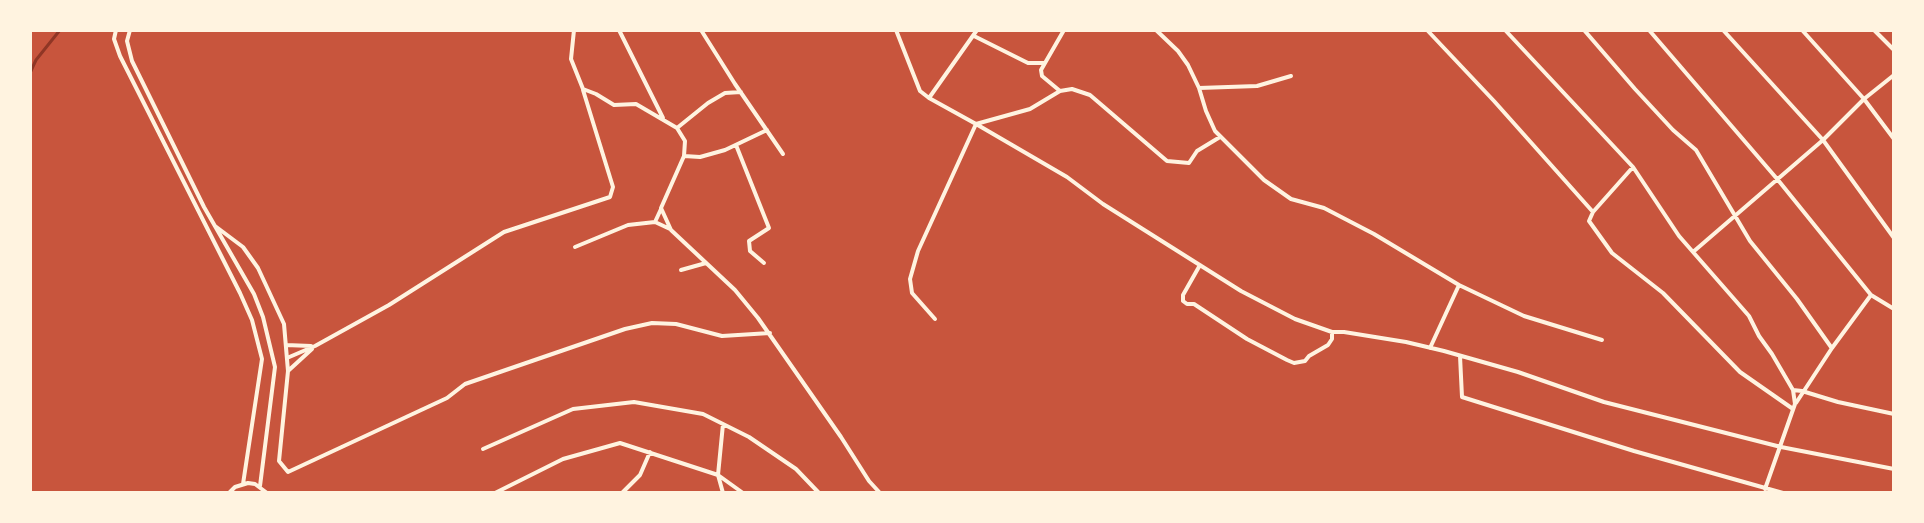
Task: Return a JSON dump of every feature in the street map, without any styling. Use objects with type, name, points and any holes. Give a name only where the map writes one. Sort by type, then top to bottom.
[{"type":"street","points":[[116,30],[114,39],[120,56],[252,320],[262,359],[243,484]]},
{"type":"street","points":[[130,30],[127,41],[132,61],[215,226],[254,294],[263,317],[275,367],[260,486]]},
{"type":"street","points":[[287,358],[315,346],[389,304],[504,232],[610,197],[613,187],[583,89],[571,59],[574,30]]},
{"type":"street","points":[[619,30],[664,120]]},
{"type":"street","points":[[701,30],[783,154]]},
{"type":"street","points":[[896,30],[920,91],[929,98],[1067,177],[1103,204],[1241,291],[1295,319],[1332,332],[1344,332],[1430,348],[1518,372],[1604,402],[1781,447],[1894,470]]},
{"type":"street","points":[[929,98],[977,30]]},
{"type":"street","points":[[1060,91],[1042,76],[1041,70],[1064,30]]},
{"type":"street","points":[[1156,30],[1178,51],[1188,65],[1215,131],[1264,180],[1292,199],[1324,208],[1374,234],[1460,285],[1524,316],[1602,340]]},
{"type":"street","points":[[1427,30],[1593,212]]},
{"type":"street","points":[[1505,30],[1633,167],[1679,236],[1749,316],[1793,390],[1795,404]]},
{"type":"street","points":[[1584,30],[1673,130],[1696,150],[1750,241],[1797,299],[1832,348]]},
{"type":"street","points":[[1649,30],[1778,180],[1870,295],[1894,309]]},
{"type":"street","points":[[1724,30],[1823,140],[1894,238]]},
{"type":"street","points":[[1802,30],[1864,99],[1894,139]]},
{"type":"street","points":[[1874,30],[1894,50]]},
{"type":"street","points":[[974,36],[1028,63],[1045,63]]},
{"type":"street","points":[[1693,252],[1778,180],[1864,99],[1894,75]]},
{"type":"street","points":[[1199,88],[1257,86],[1291,76]]},
{"type":"street","points":[[583,89],[614,105],[636,104],[676,128],[685,141],[684,156],[655,222]]},
{"type":"street","points":[[935,319],[912,293],[910,279],[918,251],[976,124],[1030,109],[1060,91],[1072,89],[1090,95],[1167,161],[1189,163],[1197,151],[1220,137]]},
{"type":"street","points":[[676,128],[725,93],[741,92]]},
{"type":"street","points":[[684,156],[699,158],[736,145],[767,130]]},
{"type":"street","points":[[736,145],[769,228],[749,241],[750,251],[764,263]]},
{"type":"street","points":[[1633,167],[1593,212],[1589,221],[1612,253],[1663,293],[1740,372],[1793,409]]},
{"type":"street","points":[[661,208],[671,230]]},
{"type":"street","points":[[575,247],[628,225],[655,222],[671,230],[735,290],[770,333],[869,481],[880,493]]},
{"type":"street","points":[[215,226],[243,247],[258,268],[284,324],[288,371],[279,461],[288,472],[447,398],[465,384],[625,329],[652,322],[676,324],[722,336],[770,333]]},
{"type":"street","points":[[681,270],[706,263]]},
{"type":"street","points":[[1200,265],[1183,301],[1186,304],[1194,304],[1247,339],[1287,360],[1294,363],[1305,362],[1309,356],[1328,345],[1332,332]]},
{"type":"street","points":[[1430,348],[1460,285]]},
{"type":"street","points":[[1765,489],[1793,409],[1802,391],[1870,295]]},
{"type":"street","points":[[286,345],[315,346]]},
{"type":"street","points":[[288,371],[315,346]]},
{"type":"street","points":[[1460,356],[1462,397],[1783,493]]},
{"type":"street","points":[[1793,390],[1894,414]]},
{"type":"street","points":[[483,449],[573,409],[634,402],[703,414],[749,437],[796,469],[819,493]]},
{"type":"street","points":[[723,424],[718,475],[723,493]]},
{"type":"street","points":[[495,493],[563,459],[620,443],[718,475],[743,493]]},
{"type":"street","points":[[622,493],[640,475],[650,452]]},
{"type":"street","points":[[229,493],[235,487],[243,484],[255,484],[267,493]]},
{"type":"waterway","points":[[30,73],[36,60],[60,30]]}]
